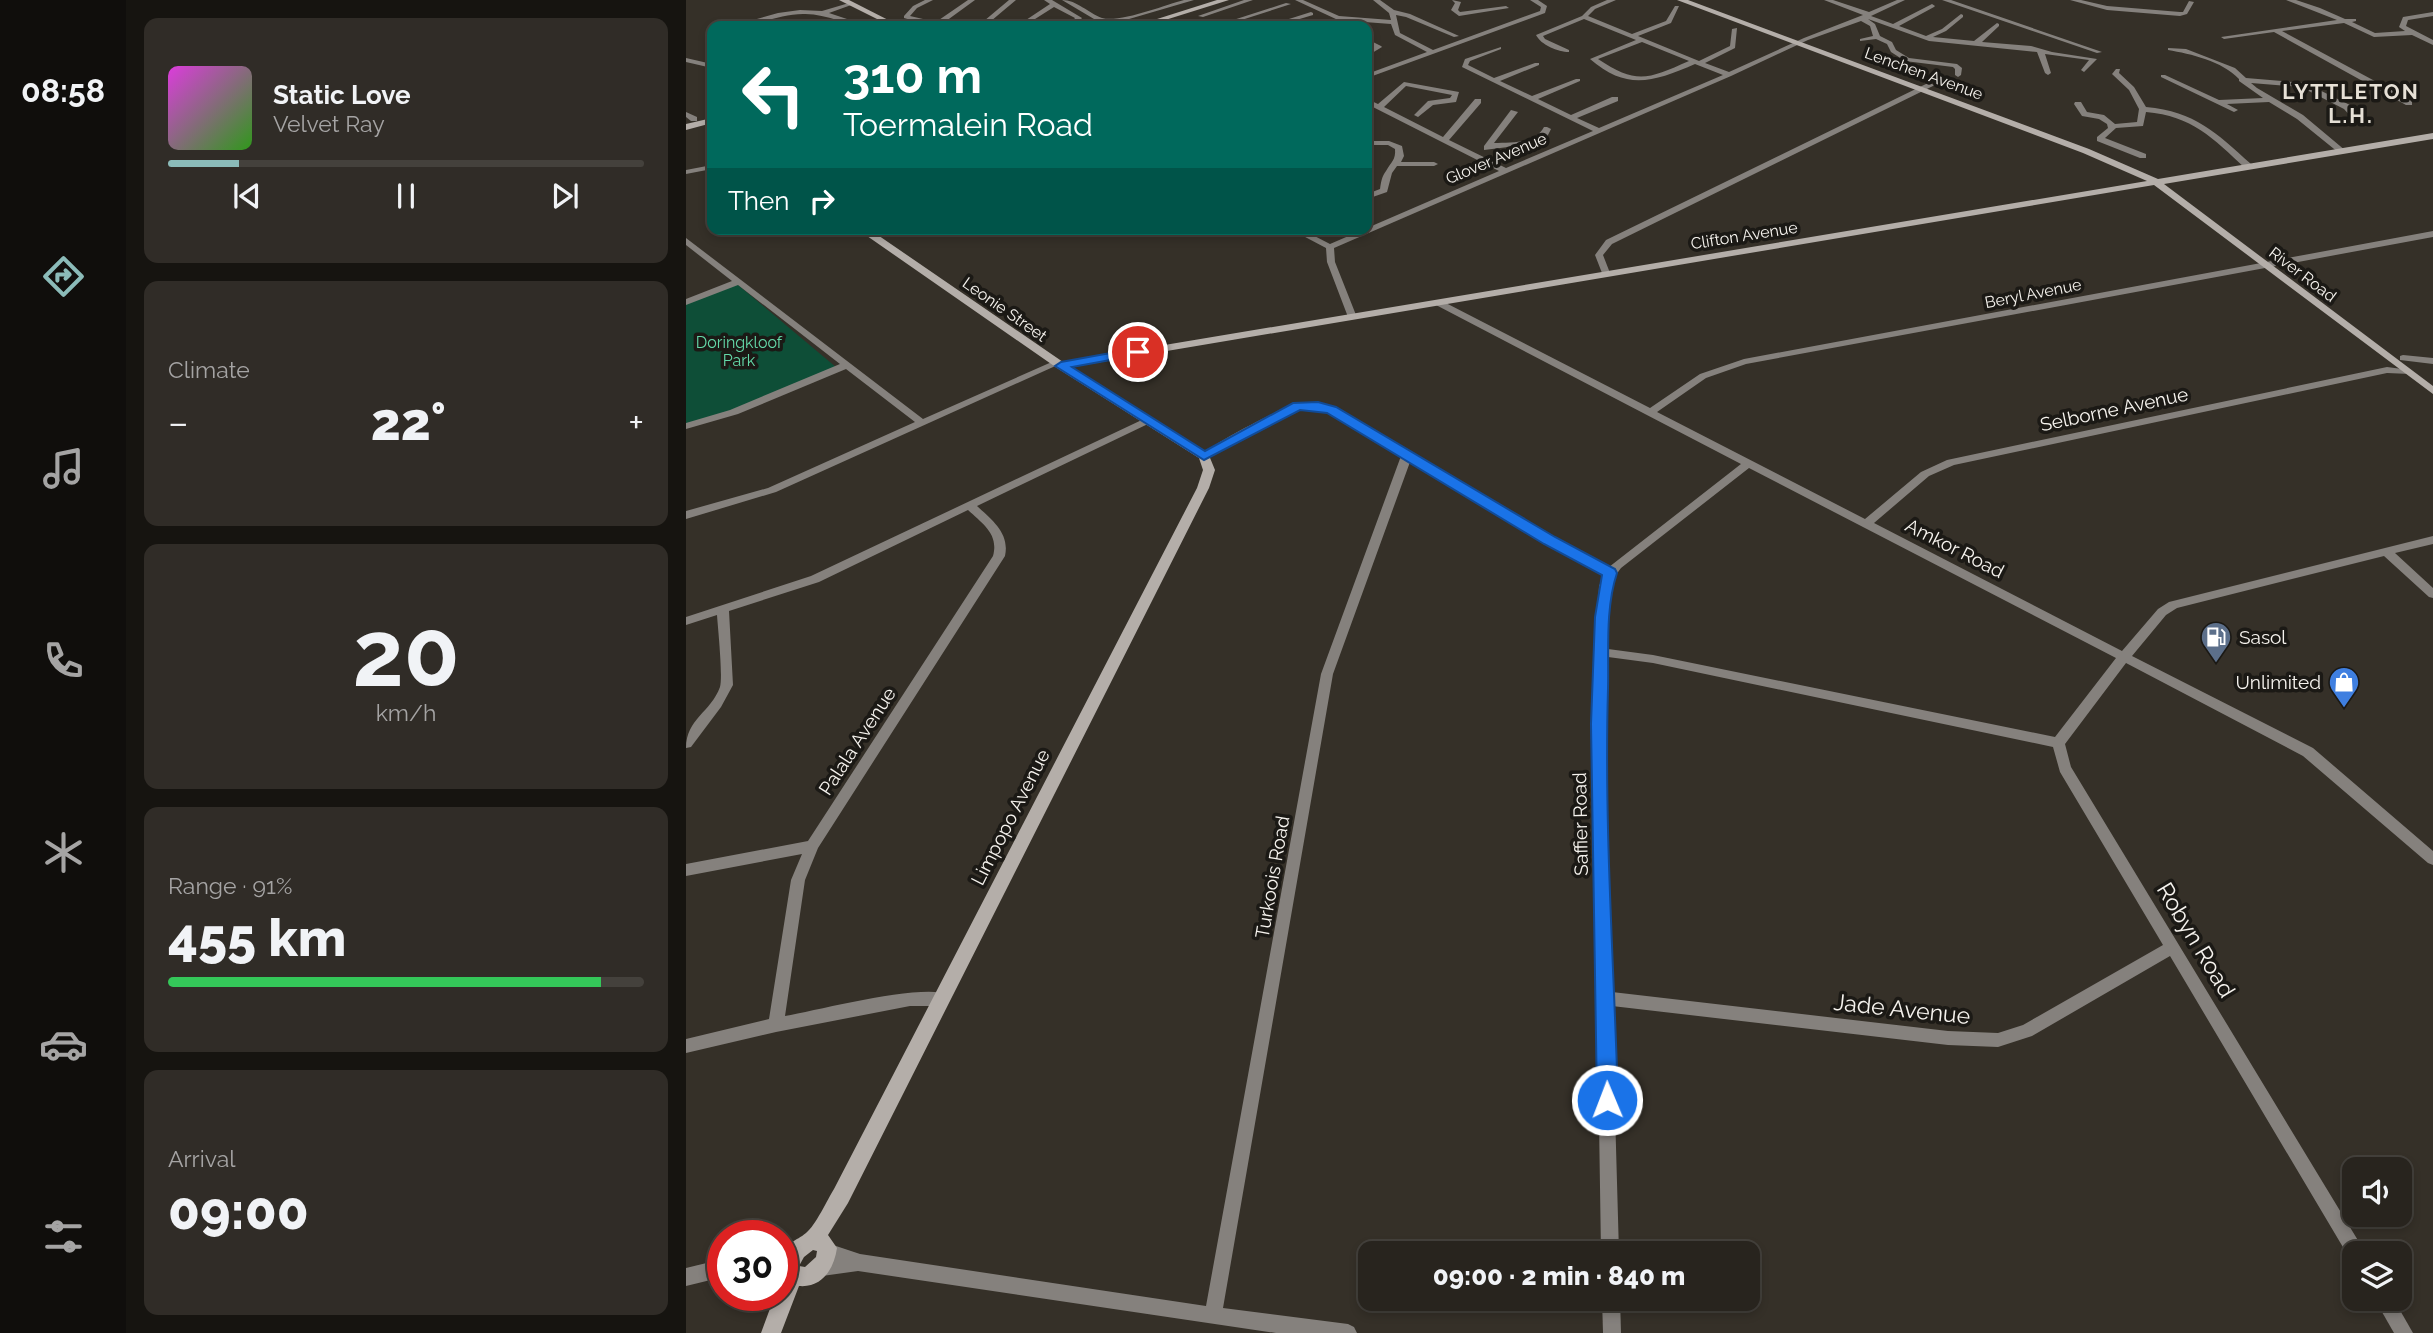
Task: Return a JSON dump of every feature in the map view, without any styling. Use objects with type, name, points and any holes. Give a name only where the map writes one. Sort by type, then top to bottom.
[{"type":"street","points":[[919,21],[906,17],[915,7],[930,0]]},
{"type":"street","points":[[943,21],[972,0]]},
{"type":"street","points":[[987,21],[1013,0]]},
{"type":"street","points":[[1047,0],[1079,18],[1076,21]]},
{"type":"street","points":[[1065,0],[1099,20],[1106,21]]},
{"type":"street","points":[[1116,21],[1191,0]]},
{"type":"street","points":[[1140,21],[1209,0]]},
{"type":"street","points":[[1156,21],[1225,0]]},
{"type":"street","points":[[1201,16],[1250,0]]},
{"type":"street","points":[[1279,0],[1325,21]]},
{"type":"street","points":[[1298,0],[1338,18],[1394,22]]},
{"type":"street","points":[[1376,0],[1392,12],[1408,15],[1456,36]]},
{"type":"street","points":[[1372,74],[1543,12],[1544,6],[1533,0]]},
{"type":"street","points":[[1567,51],[1542,40],[1539,35],[1584,17],[1593,8],[1613,0]]},
{"type":"street","name":"Lenchen Avenue","points":[[1698,0],[1803,42],[2096,146],[2167,180]]},
{"type":"street","points":[[1827,0],[1864,17],[1925,38],[2031,48],[2094,59],[2084,70]]},
{"type":"street","name":"Glover Avenue","points":[[1372,229],[1902,0]]},
{"type":"street","points":[[1945,0],[2099,52]]},
{"type":"street","points":[[2073,0],[2124,10],[2182,14],[2186,13],[2190,2]]},
{"type":"street","points":[[2124,10],[2132,0]]},
{"type":"street","points":[[2289,0],[2381,36],[2412,33]]},
{"type":"street","points":[[822,13],[847,2],[885,21]]},
{"type":"street","points":[[1493,4],[1473,8],[1455,3],[1454,12],[1464,14],[1506,8]]},
{"type":"street","points":[[1028,21],[1054,4]]},
{"type":"street","points":[[1233,21],[1288,4]]},
{"type":"street","points":[[1633,36],[1668,23],[1675,16],[1679,4]]},
{"type":"street","name":"Lenchen Avenue","points":[[1679,4],[1803,42]]},
{"type":"street","points":[[1894,26],[1932,6]]},
{"type":"street","points":[[1392,12],[1397,34],[1433,52]]},
{"type":"street","points":[[756,21],[785,14],[822,13],[848,21]]},
{"type":"street","points":[[1286,21],[1311,13]]},
{"type":"street","points":[[2433,14],[2406,18],[2402,27],[2433,43]]},
{"type":"street","points":[[1925,38],[1944,30],[1961,16]]},
{"type":"street","points":[[2418,16],[2433,24]]},
{"type":"street","points":[[1584,17],[1729,75]]},
{"type":"street","points":[[1864,17],[1873,25],[1877,37]]},
{"type":"street","points":[[2224,37],[2354,20]]},
{"type":"street","points":[[1975,44],[1997,25]]},
{"type":"street","points":[[1642,40],[1593,59],[1628,77],[1645,81],[1733,47],[1735,29]]},
{"type":"street","points":[[2276,31],[2409,103]]},
{"type":"street","points":[[1862,40],[1877,37],[1889,42],[1893,52],[1901,58],[1955,65],[1959,68],[1958,75]]},
{"type":"street","points":[[1499,48],[1463,63],[1469,70],[1602,130]]},
{"type":"street","points":[[2170,49],[2184,50],[2229,68],[2270,100],[2301,117],[2342,151]]},
{"type":"street","points":[[2040,51],[2048,73]]},
{"type":"street","points":[[686,60],[707,63]]},
{"type":"street","points":[[1492,81],[1537,64]]},
{"type":"street","points":[[2078,104],[2085,114],[2106,120],[2112,126],[2140,124],[2143,109],[2133,88],[2125,79],[2115,74],[2118,70]]},
{"type":"street","points":[[2163,76],[2234,110]]},
{"type":"street","points":[[1532,99],[1578,80]]},
{"type":"street","points":[[2241,80],[2302,86],[2347,107],[2355,116]]},
{"type":"street","points":[[1379,107],[1404,84],[1456,94],[1453,100],[1428,105],[1418,116]]},
{"type":"street","points":[[1606,274],[1599,255],[1609,242],[1926,87]]},
{"type":"street","name":"Lenchen Avenue","points":[[1926,87],[2122,165],[2154,181]]},
{"type":"street","points":[[1571,116],[1615,99]]},
{"type":"street","points":[[2217,103],[2270,100]]},
{"type":"street","points":[[1444,141],[1478,101]]},
{"type":"street","points":[[1372,104],[1505,171]]},
{"type":"street","points":[[2143,109],[2177,113],[2196,121],[2248,166]]},
{"type":"street","points":[[1479,158],[1514,112]]},
{"type":"street","points":[[686,127],[692,120]]},
{"type":"street","points":[[2112,126],[2100,139],[2143,156]]},
{"type":"street","points":[[1489,146],[1534,141],[1543,137],[1547,129]]},
{"type":"street","name":"Clifton Avenue","points":[[1059,365],[2433,136]]},
{"type":"street","points":[[1372,144],[1396,146],[1401,153],[1397,164],[1388,172],[1384,190],[1372,195]]},
{"type":"street","points":[[1397,164],[1434,164]]},
{"type":"street","points":[[2122,165],[2129,174],[2129,180],[2122,187]]},
{"type":"street","points":[[686,172],[707,168]]},
{"type":"street","name":"River Road","points":[[2167,180],[2394,363],[2433,391]]},
{"type":"street","name":"River Road","points":[[2154,181],[2271,264]]},
{"type":"street","name":"Beryl Avenue","points":[[1650,412],[1703,376],[1731,365],[2433,234]]},
{"type":"street","name":"Leonie Street","points":[[871,235],[1059,365],[1204,456]]},
{"type":"street","points":[[1306,235],[1330,247],[1331,262],[1351,315]]},
{"type":"street","name":"Glover Avenue","points":[[1330,247],[1358,235]]},
{"type":"street","points":[[686,241],[922,423]]},
{"type":"street","points":[[686,302],[738,282]]},
{"type":"street","name":"Amkor Road","points":[[1438,303],[2308,752],[2433,859]]},
{"type":"street","points":[[1083,379],[1083,369],[1095,359]]},
{"type":"street","name":"River Road","points":[[2394,363],[2428,365],[2433,380]]},
{"type":"street","name":"Selborne Avenue","points":[[1867,523],[1925,474],[1951,462],[2394,363]]},
{"type":"street","points":[[686,426],[734,412],[846,365]]},
{"type":"street","points":[[686,515],[772,490],[1059,365]]},
{"type":"street","points":[[1204,456],[1287,410],[1307,405],[1332,410],[1549,541],[1610,573],[1749,463]]},
{"type":"street","points":[[686,621],[815,579],[1146,421]]},
{"type":"street","name":"Turkoois Road","points":[[1213,1316],[1327,674],[1407,455]]},
{"type":"street","name":"Limpopo Avenue","points":[[773,1329],[803,1258],[841,1196],[1207,479],[1209,466],[1204,456]]},
{"type":"street","name":"Palala Avenue","points":[[776,1025],[798,880],[812,846],[999,556],[1002,544],[1000,535],[969,505]]},
{"type":"street","points":[[1601,652],[1653,659],[2058,743],[2125,656],[2162,612],[2173,605],[2433,540]]},
{"type":"street","points":[[2386,552],[2433,594]]},
{"type":"street","name":"Saffier Road","points":[[1610,573],[1605,586],[1599,724],[1610,1241]]},
{"type":"street","points":[[686,743],[717,704],[727,685],[723,610]]},
{"type":"street","name":"Robyn Road","points":[[2058,743],[2065,768],[2349,1241]]},
{"type":"street","points":[[686,870],[812,846]]},
{"type":"street","name":"Jade Avenue","points":[[1605,998],[1948,1038],[1998,1040],[2027,1031],[2172,947]]},
{"type":"street","points":[[686,1046],[910,999],[942,999]]},
{"type":"street","points":[[803,1258],[860,1263],[1213,1316],[1348,1333]]},
{"type":"street","points":[[686,1277],[707,1272]]},
{"type":"street","points":[[1611,1311],[1612,1333]]},
{"type":"street","points":[[2391,1311],[2404,1333]]},
{"type":"green space","name":"Doringkloof Park","points":[[737,284],[837,368],[720,416],[686,425],[686,304]]},
{"type":"place","name":"Sasol","points":[[2216,664]]},
{"type":"place","name":"Unlimited","points":[[2344,709]]},
{"type":"district","name":"LYTTLETON L.H.","points":[[2351,104]]},
{"type":"route","points":[[1138,352],[1061,366],[1204,456],[1298,406],[1318,406],[1332,410],[1549,541],[1610,573],[1605,586],[1599,724],[1607,1100]]}]
